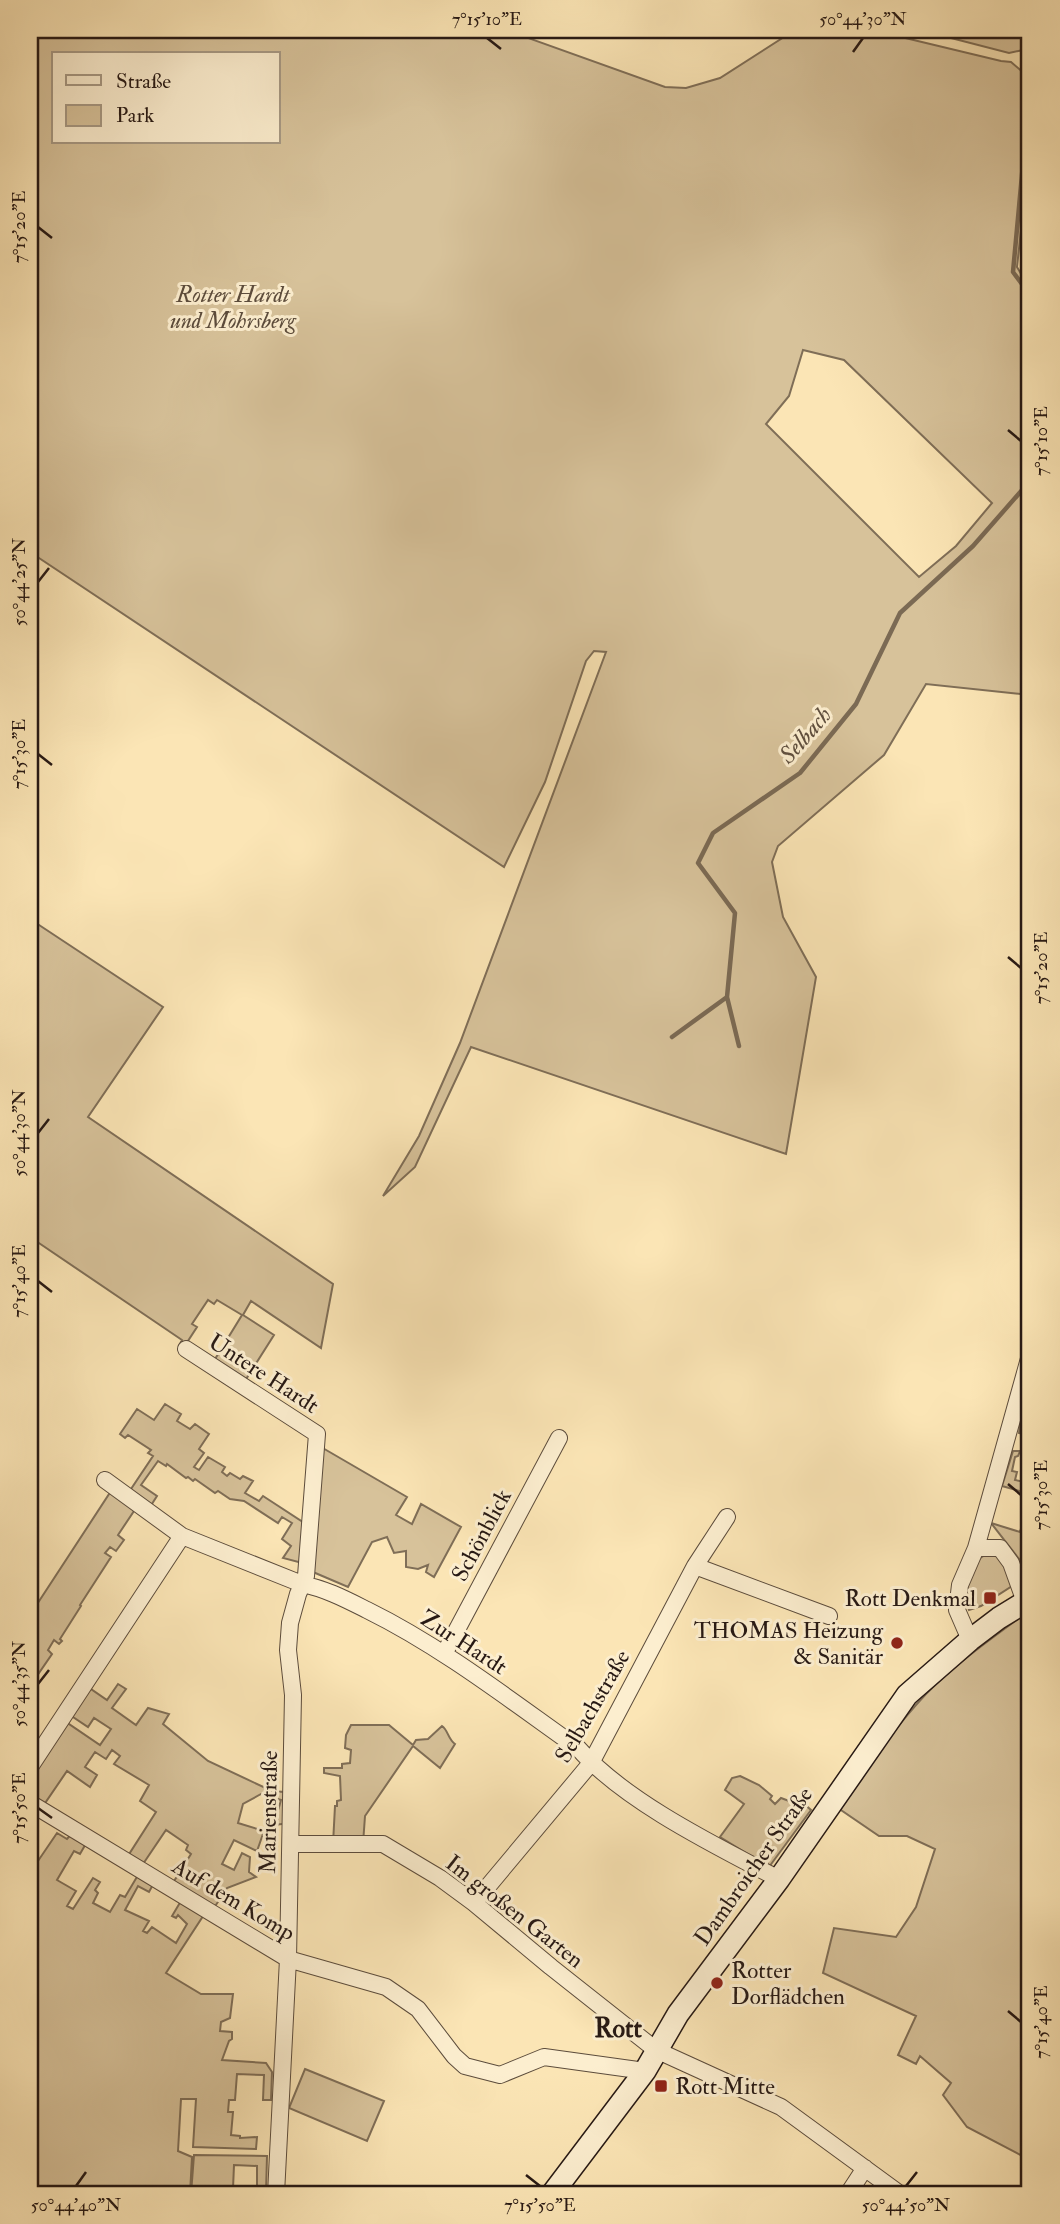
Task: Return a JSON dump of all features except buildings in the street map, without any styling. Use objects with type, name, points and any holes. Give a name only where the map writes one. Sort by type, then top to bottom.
[{"type":"street","name":"Untere Hardt","points":[[186,1349],[317,1434]]},
{"type":"street","points":[[970,1640],[957,1610],[960,1585],[976,1548],[1030,1355]]},
{"type":"street","name":"Marienstraße","points":[[276,2194],[291,1844],[293,1695],[288,1650],[290,1623],[306,1576],[317,1434]]},
{"type":"street","name":"Schönblick","points":[[444,1654],[559,1438]]},
{"type":"street","name":"Zur Hardt","points":[[105,1480],[182,1536],[302,1584],[323,1588],[388,1620],[444,1654],[578,1748],[591,1763],[647,1805],[779,1879]]},
{"type":"street","name":"Selbachstraße","points":[[474,1903],[591,1763],[695,1566],[727,1517]]},
{"type":"street","points":[[30,1768],[182,1536]]},
{"type":"street","points":[[976,1548],[1000,1548],[1011,1563],[1028,1601]]},
{"type":"street","points":[[695,1566],[829,1616]]},
{"type":"street","name":"Dambroicher Straße","points":[[552,2194],[645,2071],[678,2014],[779,1879],[907,1695],[970,1640],[1028,1601]]},
{"type":"street","name":"Auf dem Komp","points":[[30,1803],[288,1959],[386,1987],[418,2009],[454,2056],[465,2066],[500,2075],[544,2057],[645,2071]]},
{"type":"street","name":"Im großen Garten","points":[[291,1844],[383,1844],[474,1903],[656,2050],[781,2107],[900,2194]]},
{"type":"street","points":[[848,2194],[865,2168]]},
{"type":"green space","name":"Rotter Hardt und Mohrsberg","points":[[30,30],[506,30],[665,87],[686,88],[720,78],[795,30],[872,30],[1011,62],[1025,74],[1022,221],[1017,267],[1030,289],[1030,695],[926,684],[884,755],[778,846],[772,862],[783,917],[816,977],[786,1154],[471,1047],[415,1167],[383,1196],[419,1136],[460,1043],[606,652],[594,651],[586,661],[545,782],[504,867],[30,552],[30,466],[37,428],[30,425]],"holes":[[[803,350],[844,360],[992,503],[956,546],[919,577],[766,424],[789,396]]]},
{"type":"green space","points":[[920,30],[1030,30],[1029,41],[1023,50],[1009,53]]},
{"type":"green space","points":[[30,919],[163,1007],[88,1117],[333,1284],[321,1348],[251,1301],[243,1315],[274,1335],[243,1384],[212,1364],[242,1315],[217,1300],[214,1304],[208,1300],[192,1324],[197,1327],[184,1347],[180,1344],[182,1340],[33,1239],[30,1150]]},
{"type":"green space","points":[[165,1404],[181,1414],[177,1421],[190,1429],[195,1424],[209,1434],[199,1449],[204,1453],[194,1467],[199,1470],[208,1457],[225,1467],[222,1472],[227,1476],[230,1473],[240,1479],[243,1476],[253,1481],[245,1493],[259,1501],[263,1496],[309,1526],[306,1564],[283,1558],[291,1546],[282,1539],[292,1523],[282,1517],[278,1523],[244,1501],[230,1499],[218,1491],[215,1493],[195,1479],[193,1481],[186,1478],[167,1464],[166,1466],[158,1461],[141,1485],[157,1496],[148,1510],[127,1495],[153,1456],[148,1453],[151,1450],[128,1435],[125,1438],[120,1434],[137,1409],[154,1420]]},
{"type":"green space","points":[[1021,1416],[1030,1416],[1030,1436],[1019,1433]]},
{"type":"green space","points":[[321,1447],[407,1497],[396,1515],[412,1524],[421,1504],[461,1527],[434,1577],[426,1572],[428,1565],[418,1569],[406,1567],[406,1551],[394,1553],[387,1537],[372,1542],[348,1587],[313,1572]]},
{"type":"green space","points":[[1013,1451],[1020,1451],[1015,1457],[1012,1471],[1017,1472],[1015,1480],[1030,1483],[1030,1494],[1002,1486]]},
{"type":"green space","points":[[113,1488],[138,1505],[118,1535],[124,1540],[116,1551],[110,1547],[105,1553],[111,1557],[60,1639],[62,1641],[59,1644],[54,1640],[48,1650],[52,1654],[30,1686],[30,1615]]},
{"type":"green space","points":[[1030,1498],[1030,1573],[991,1523],[1020,1532]]},
{"type":"green space","points":[[987,1554],[997,1556],[1008,1570],[1012,1586],[981,1606],[969,1610],[969,1578],[978,1560]]},
{"type":"green space","points":[[1030,1610],[1030,2160],[967,2127],[943,2095],[951,2083],[920,2056],[916,2064],[898,2055],[916,2016],[823,1973],[834,1928],[896,1937],[916,1907],[935,1849],[907,1836],[879,1836],[838,1808],[891,1735],[926,1694],[963,1660]]},
{"type":"green space","points":[[118,1684],[126,1689],[112,1708],[136,1725],[148,1708],[169,1714],[163,1724],[208,1761],[272,1791],[284,1792],[290,1823],[274,1825],[281,1800],[261,1794],[243,1804],[238,1823],[264,1831],[257,1851],[234,1840],[222,1864],[234,1870],[242,1853],[250,1857],[249,1872],[256,1877],[227,1888],[212,1911],[171,1886],[191,1854],[186,1850],[188,1845],[166,1830],[141,1867],[126,1859],[156,1812],[140,1801],[149,1785],[114,1764],[120,1756],[112,1750],[106,1759],[95,1752],[85,1767],[97,1775],[90,1787],[67,1771],[41,1809],[30,1801],[30,1771],[63,1720],[100,1745],[111,1729],[94,1718],[88,1727],[67,1713],[85,1685],[107,1700]]},
{"type":"green space","points":[[351,1725],[389,1725],[413,1745],[416,1740],[428,1739],[442,1726],[455,1744],[440,1768],[413,1746],[365,1816],[363,1844],[333,1844],[335,1806],[337,1801],[341,1800],[340,1776],[324,1773],[324,1768],[342,1768],[342,1764],[350,1763],[351,1750],[345,1748],[346,1735]]},
{"type":"green space","points":[[740,1776],[759,1785],[772,1796],[770,1799],[775,1804],[781,1798],[789,1801],[793,1794],[811,1810],[769,1867],[720,1837],[744,1804],[725,1790],[732,1778]]},
{"type":"green space","points":[[74,1831],[88,1840],[80,1854],[74,1851],[57,1880],[76,1891],[67,1906],[73,1909],[93,1878],[100,1882],[95,1890],[98,1893],[93,1903],[110,1912],[120,1895],[125,1897],[141,1870],[156,1879],[149,1892],[138,1886],[125,1910],[149,1921],[143,1931],[147,1933],[152,1927],[176,1943],[187,1924],[178,1915],[176,1918],[172,1916],[184,1896],[207,1910],[166,1973],[201,1994],[233,1994],[230,2018],[221,2022],[220,2031],[232,2032],[232,2039],[222,2060],[266,2063],[272,2072],[271,2100],[263,2100],[264,2075],[237,2074],[235,2100],[229,2100],[228,2112],[233,2112],[231,2135],[240,2138],[257,2137],[256,2149],[193,2147],[196,2099],[181,2099],[178,2151],[192,2157],[190,2194],[30,2194],[30,1856],[38,1861],[57,1833],[67,1839]]},
{"type":"green space","points":[[305,2069],[384,2101],[367,2141],[289,2108]]},
{"type":"green space","points":[[194,2155],[267,2156],[266,2192],[257,2192],[257,2166],[234,2165],[233,2189],[226,2189],[226,2194],[191,2194]]},
{"type":"waterway","name":"Selbach","points":[[1022,30],[1022,36]]},
{"type":"waterway","name":"Selbach","points":[[1023,78],[1024,153],[1013,272],[1030,295]]},
{"type":"waterway","name":"Selbach","points":[[672,1037],[727,997],[735,913],[698,863],[713,833],[800,773],[856,704],[900,613],[973,546],[1030,481]]},
{"type":"waterway","points":[[727,997],[739,1046]]},
{"type":"place","name":"Rott Denkmal","points":[[990,1598]]},
{"type":"place","name":"THOMAS Heizung & Sanitär","points":[[897,1643]]},
{"type":"place","name":"Rotter Dorflädchen","points":[[717,1983]]},
{"type":"place","name":"Rott Mitte","points":[[661,2086]]},
{"type":"district","name":"Rott","points":[[618,2028]]}]
